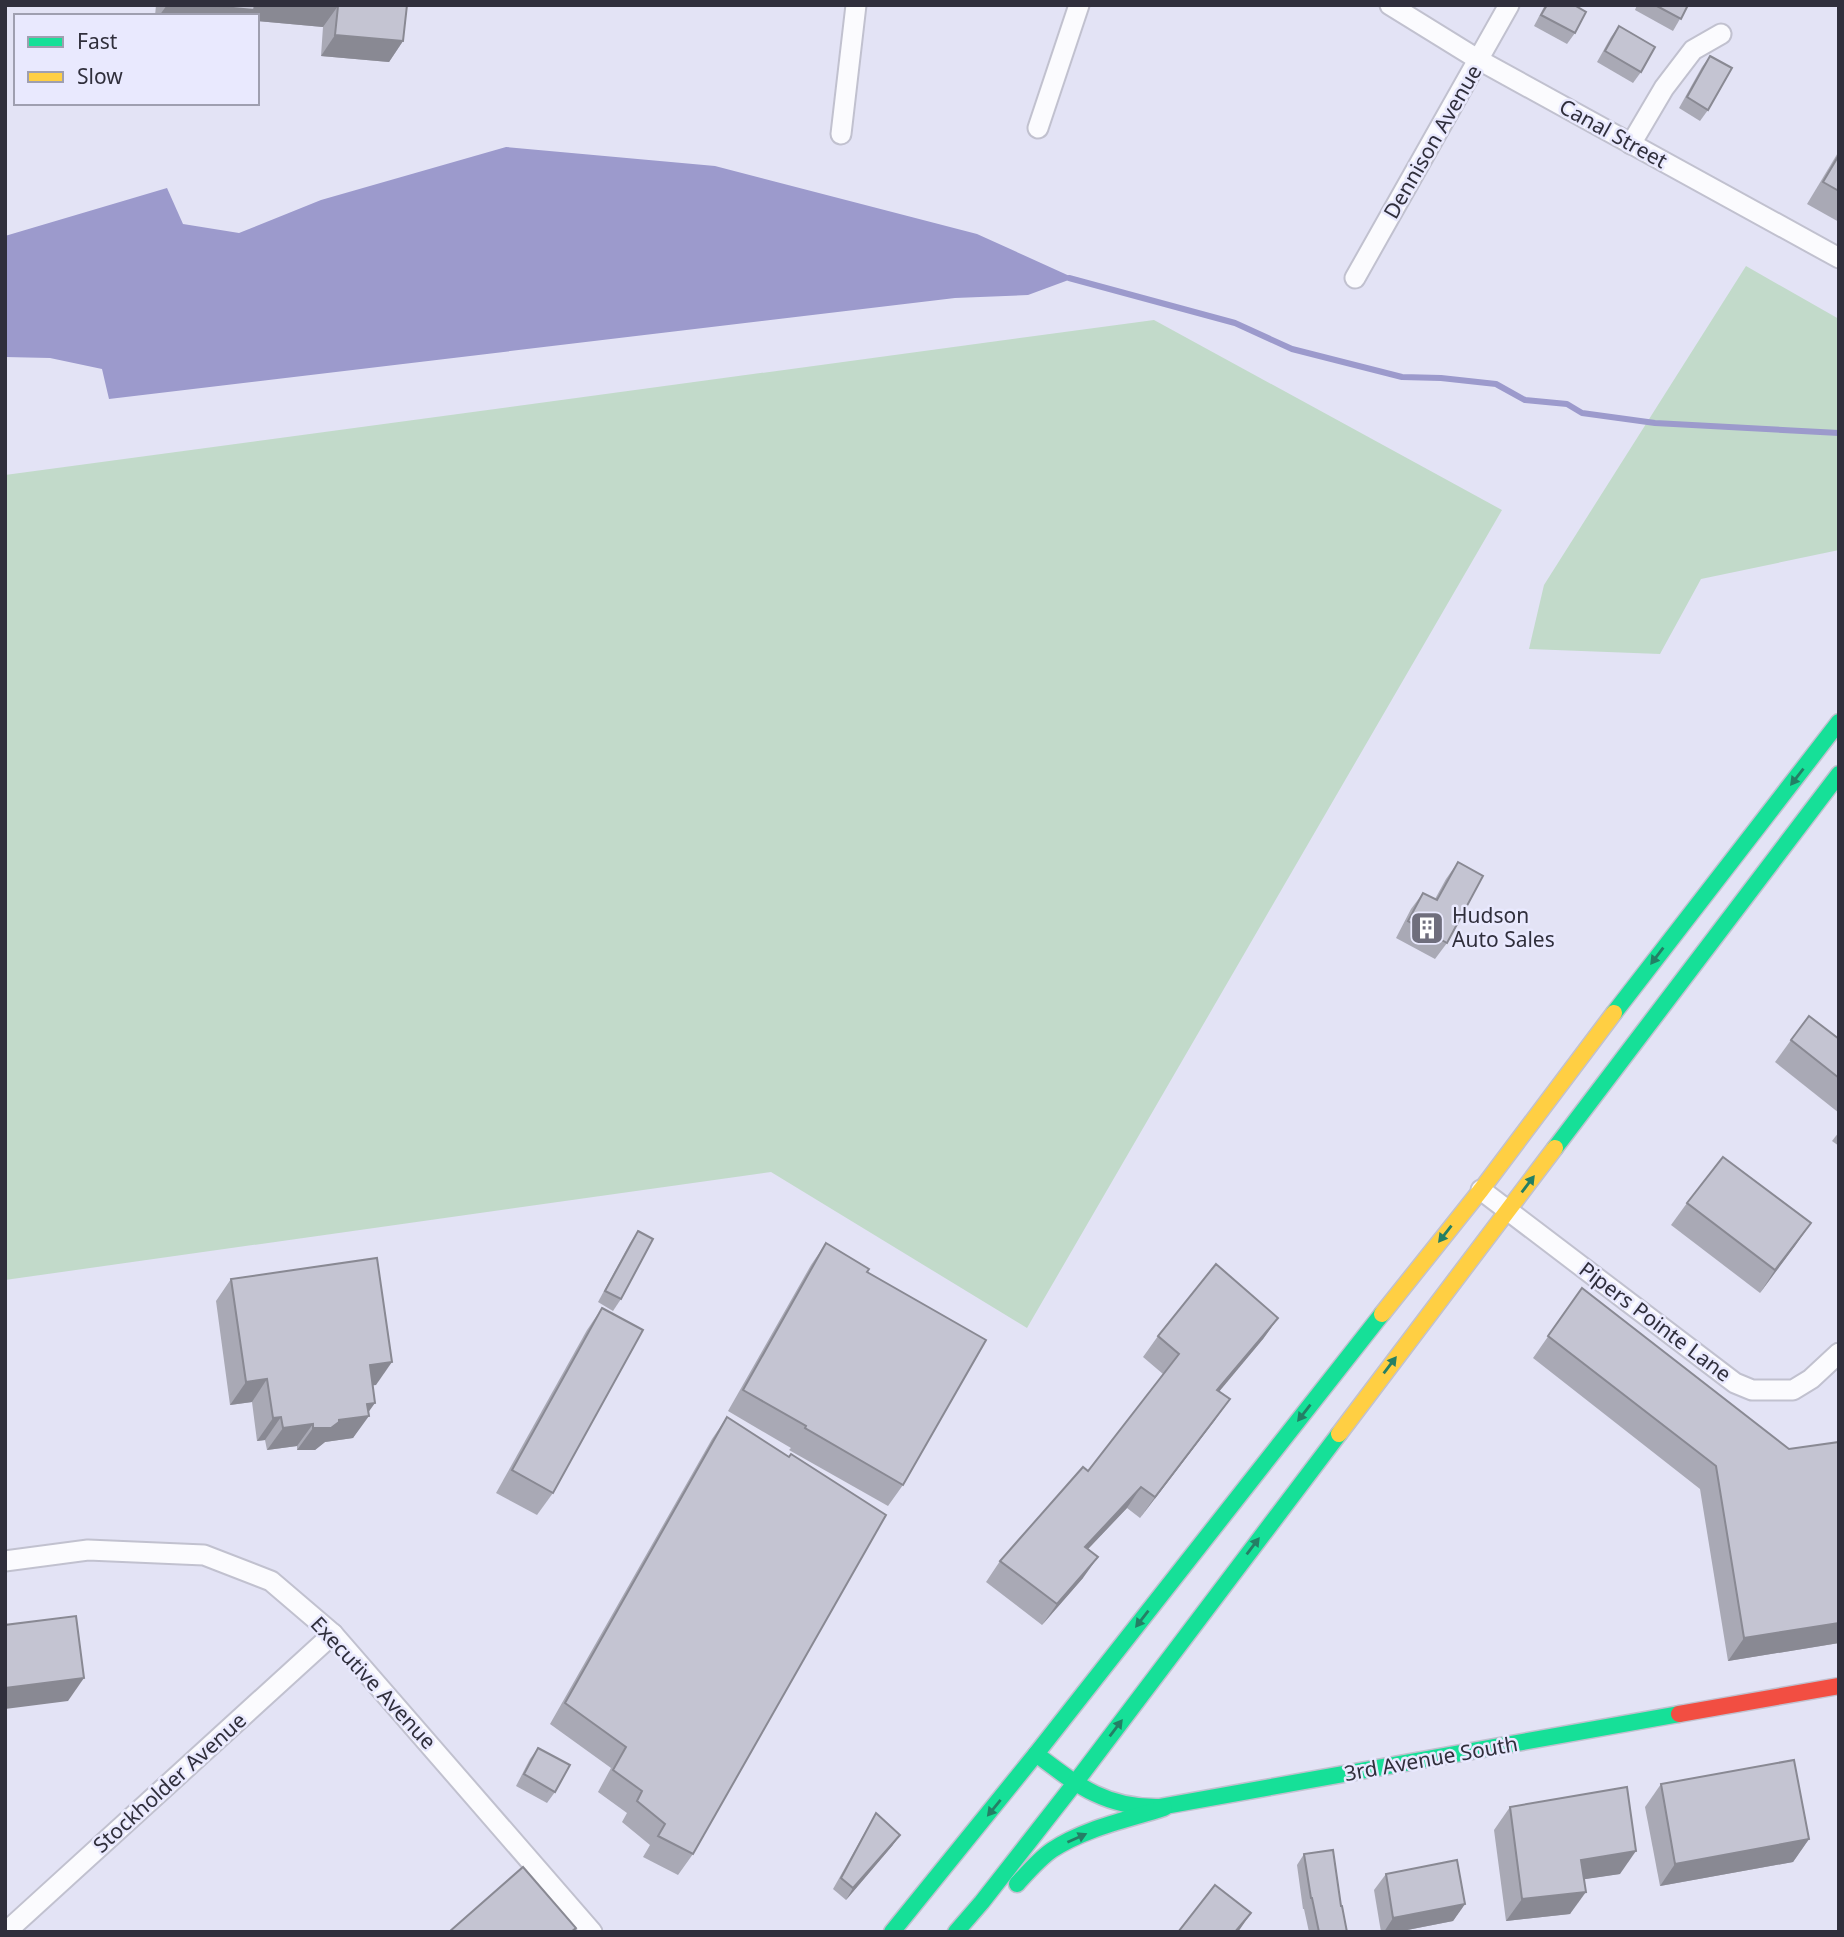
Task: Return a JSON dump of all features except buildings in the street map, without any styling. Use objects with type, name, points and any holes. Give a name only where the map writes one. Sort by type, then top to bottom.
[{"type":"main road","points":[[892,1932],[1037,1754],[1480,1190],[1839,722]]},
{"type":"main road","points":[[956,1932],[1075,1783],[1839,774]]},
{"type":"main road","name":"3rd Avenue South","points":[[1037,1754],[1103,1800],[1137,1809],[1164,1808],[1839,1686]]},
{"type":"main road","points":[[982,1902],[995,1899],[1018,1883],[1044,1855],[1061,1845],[1110,1825],[1164,1808]]},
{"type":"street","points":[[841,134],[856,5]]},
{"type":"street","points":[[1038,128],[1079,5]]},
{"type":"street","name":"Canal Street","points":[[1390,5],[1479,60],[1839,258]]},
{"type":"street","name":"Dennison Avenue","points":[[1355,278],[1509,5]]},
{"type":"street","points":[[1631,145],[1664,88],[1693,50],[1721,34]]},
{"type":"street","name":"Pipers Pointe Lane","points":[[1480,1190],[1735,1383],[1752,1390],[1793,1390],[1811,1379],[1839,1353]]},
{"type":"street","name":"Executive Avenue","points":[[5,1561],[88,1550],[204,1555],[271,1581],[334,1634],[592,1932]]},
{"type":"street","name":"Stockholder Avenue","points":[[6,1932],[334,1634]]},
{"type":"green space","points":[[1746,266],[1839,319],[1839,550],[1701,579],[1660,654],[1529,649],[1544,585]]},
{"type":"green space","points":[[1154,320],[1502,510],[1027,1328],[771,1172],[5,1280],[5,475]]},
{"type":"water","points":[[506,147],[715,166],[977,234],[1074,278],[1028,295],[955,298],[109,399],[102,369],[50,358],[5,357],[5,236],[167,188],[183,224],[239,233],[321,200]]},
{"type":"waterway","points":[[1069,278],[1235,323],[1292,349],[1402,377],[1496,384],[1525,400],[1567,404],[1582,413],[1655,423],[1839,433]]},
{"type":"traffic: fast","points":[[1614,1013],[1839,722]]},
{"type":"traffic: fast","points":[[1555,1148],[1839,774]]},
{"type":"traffic: fast","points":[[892,1932],[1036,1754],[1382,1314]]},
{"type":"traffic: fast","points":[[956,1932],[1075,1783],[1339,1434]]},
{"type":"traffic: fast","points":[[1036,1754],[1093,1793],[1123,1803],[1159,1807],[1679,1714]]},
{"type":"traffic: fast","points":[[1017,1884],[1043,1857],[1065,1842],[1092,1830],[1164,1808]]},
{"type":"traffic: slow","points":[[1382,1314],[1481,1190],[1614,1013]]},
{"type":"traffic: slow","points":[[1339,1434],[1555,1148]]},
{"type":"traffic: jam","points":[[1679,1714],[1839,1686]]},
{"type":"place","name":"Hudson Auto Sales","points":[[1427,928]]}]
